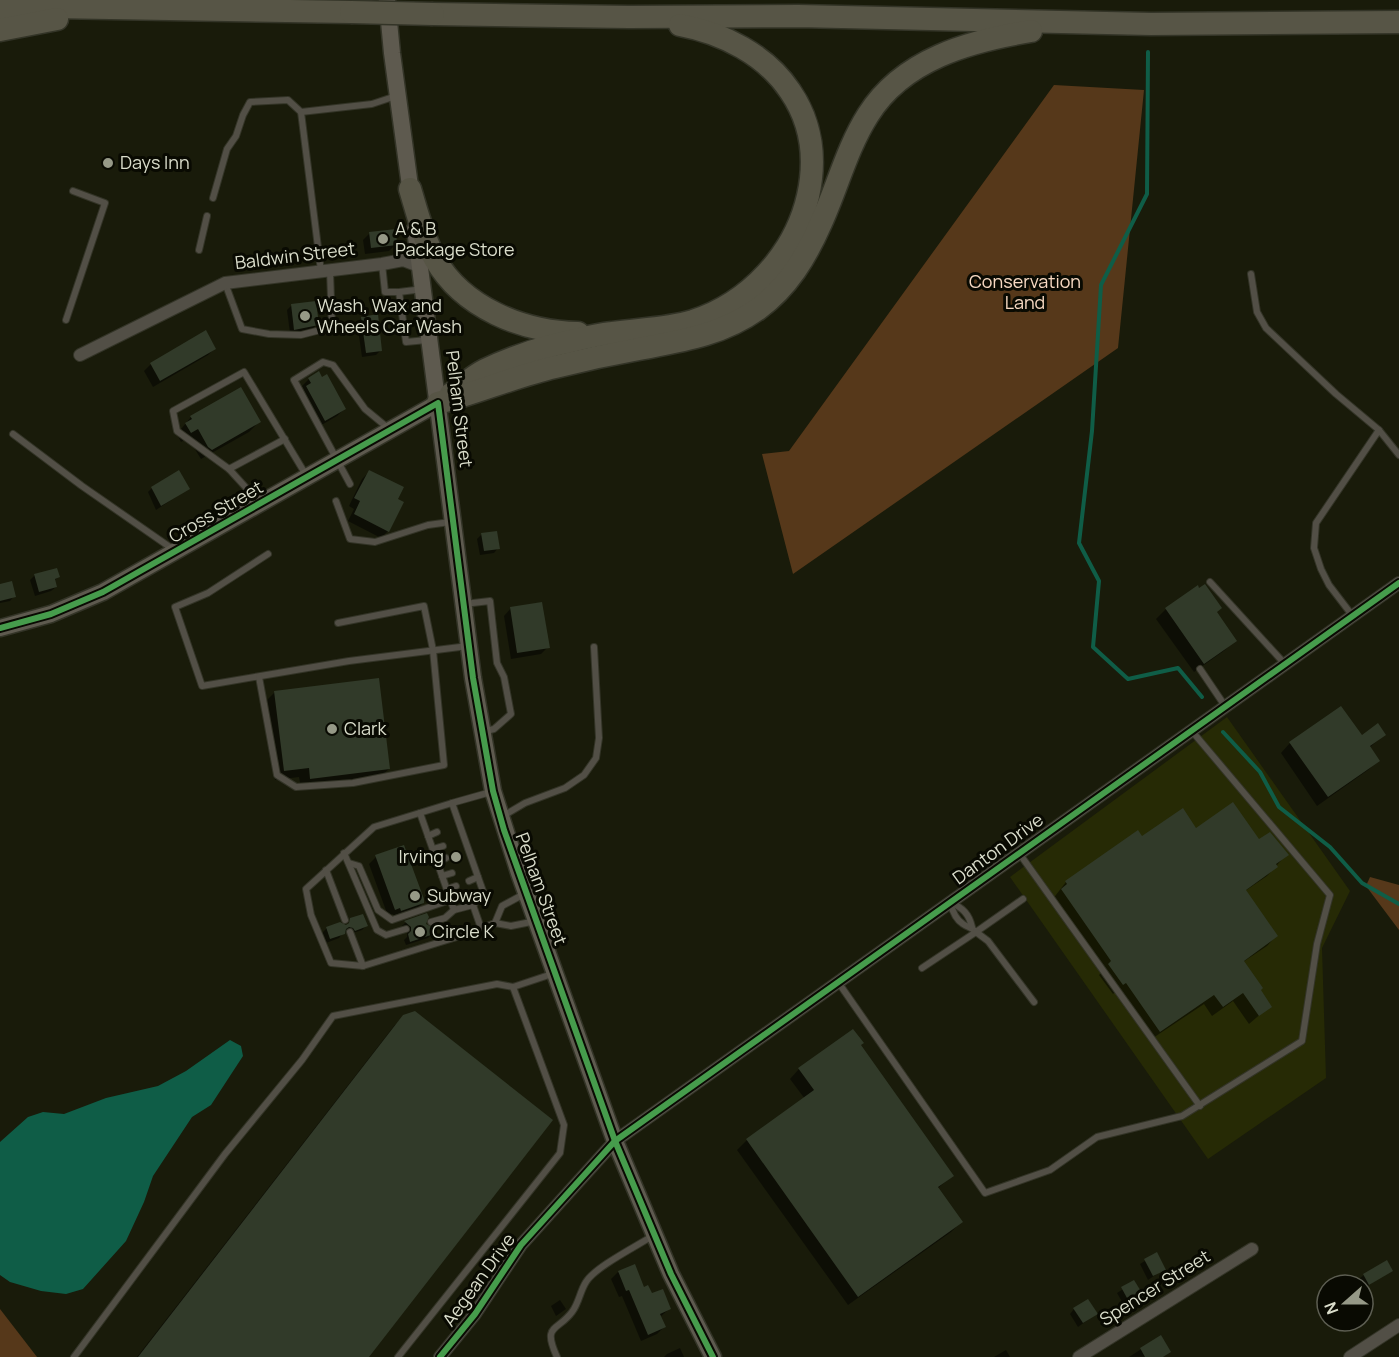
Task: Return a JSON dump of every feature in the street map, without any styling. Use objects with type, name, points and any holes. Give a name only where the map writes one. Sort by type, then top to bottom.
[{"type":"highway","points":[[0,10],[52,7],[629,17],[798,16],[1151,24]]},
{"type":"highway","points":[[0,30],[51,20],[176,9]]},
{"type":"highway","points":[[438,403],[483,370],[551,346],[609,333],[666,327],[693,321],[727,306],[743,295],[770,270],[792,239],[806,204],[812,167],[808,131],[803,114],[790,91],[773,70],[744,49],[720,37],[695,28],[629,17]]},
{"type":"highway","points":[[438,403],[552,367],[705,336],[735,323],[758,309],[789,280],[811,246],[852,146],[867,116],[893,84],[924,62],[1011,34],[1094,25],[1399,22]]},
{"type":"highway","points":[[410,189],[421,226],[436,259],[453,283],[482,306],[505,318],[551,331],[609,333]]},
{"type":"street","name":"Pelham Street","points":[[387,0],[469,645],[493,791],[500,818],[615,1141],[689,1313],[712,1357]]},
{"type":"street","name":"Baldwin Street","points":[[80,355],[225,283],[403,260],[421,267]]},
{"type":"street","name":"Cross Street","points":[[0,628],[42,617],[77,604],[129,579],[438,403]]},
{"type":"street","name":"Danton Drive","points":[[615,1141],[1399,583]]},
{"type":"street","name":"Aegean Drive","points":[[440,1357],[475,1314],[521,1245],[615,1141]]},
{"type":"street","name":"Spencer Street","points":[[1078,1357],[1251,1248]]},
{"type":"street","points":[[1350,1357],[1399,1325]]},
{"type":"lane","points":[[300,112],[372,104],[398,96]]},
{"type":"lane","points":[[213,198],[226,149],[236,136],[250,102],[288,100],[300,112],[326,271],[332,327],[301,335],[269,334],[242,329],[225,283]]},
{"type":"lane","points":[[66,320],[105,204],[73,191]]},
{"type":"lane","points":[[199,250],[207,216]]},
{"type":"lane","points":[[382,264],[385,292],[423,288]]},
{"type":"lane","points":[[1251,274],[1257,312],[1266,328],[1336,394],[1379,430],[1399,455]]},
{"type":"lane","points":[[399,291],[406,342],[430,339]]},
{"type":"lane","points":[[350,484],[294,380],[323,362],[333,365],[365,409],[391,430]]},
{"type":"lane","points":[[261,504],[229,469],[177,431],[173,411],[244,372],[307,478]]},
{"type":"lane","points":[[1352,615],[1329,585],[1321,569],[1314,548],[1316,523],[1379,430]]},
{"type":"lane","points":[[13,434],[82,486],[177,552]]},
{"type":"lane","points":[[229,469],[285,439]]},
{"type":"lane","points":[[336,501],[350,538],[375,542],[428,525],[453,521]]},
{"type":"lane","points":[[268,554],[208,593],[175,607],[202,686],[349,661],[469,645]]},
{"type":"lane","points":[[1210,582],[1284,663]]},
{"type":"lane","points":[[464,604],[489,602],[497,663],[504,677],[511,714],[494,729],[482,732]]},
{"type":"lane","points":[[259,677],[277,775],[297,787],[353,783],[444,765],[433,650],[424,606],[338,623]]},
{"type":"lane","points":[[500,818],[525,803],[565,788],[584,776],[597,759],[599,738],[594,647]]},
{"type":"lane","points":[[1200,669],[1225,706]]},
{"type":"lane","points":[[837,982],[985,1193],[1050,1170],[1097,1137],[1182,1116],[1302,1041],[1317,944],[1329,895],[1191,730]]},
{"type":"lane","points":[[493,791],[374,827],[306,889],[311,915],[331,963],[363,966],[495,923],[511,926],[537,921]]},
{"type":"lane","points":[[430,922],[445,918],[454,910],[473,905],[484,894],[452,803]]},
{"type":"lane","points":[[420,813],[454,910]]},
{"type":"lane","points":[[451,827],[459,824]]},
{"type":"lane","points":[[428,836],[437,832]]},
{"type":"lane","points":[[455,841],[464,838]]},
{"type":"lane","points":[[433,849],[443,846]]},
{"type":"lane","points":[[460,853],[468,850]]},
{"type":"lane","points":[[344,853],[377,930],[386,935],[406,929]]},
{"type":"lane","points":[[1018,853],[1200,1106]]},
{"type":"lane","points":[[437,862],[446,858]]},
{"type":"lane","points":[[349,863],[359,866],[378,910],[392,920],[450,900]]},
{"type":"lane","points":[[465,867],[474,864]]},
{"type":"lane","points":[[326,870],[345,920]]},
{"type":"lane","points":[[442,876],[452,873]]},
{"type":"lane","points":[[469,881],[478,877]]},
{"type":"lane","points":[[447,889],[456,886]]},
{"type":"lane","points":[[495,923],[502,906],[527,893]]},
{"type":"lane","points":[[922,968],[1023,898]]},
{"type":"lane","points":[[950,902],[963,908],[974,930],[988,941],[1034,1002]]},
{"type":"lane","points":[[473,905],[481,928]]},
{"type":"lane","points":[[350,932],[363,966]]},
{"type":"lane","points":[[74,1357],[225,1154],[302,1060],[333,1016],[497,984],[513,987],[555,973]]},
{"type":"lane","points":[[398,1357],[560,1154],[564,1125],[513,987]]},
{"type":"lane","points":[[557,1357],[551,1341],[551,1333],[554,1327],[573,1311],[586,1282],[594,1273],[655,1235]]},
{"type":"shaded area","points":[[1227,717],[1350,891],[1322,948],[1326,1078],[1208,1159],[1010,877]]},
{"type":"shaded area","points":[[230,1040],[241,1046],[243,1056],[211,1105],[192,1117],[153,1176],[126,1241],[83,1289],[66,1294],[41,1291],[10,1282],[0,1275],[0,1142],[28,1117],[43,1112],[64,1114],[106,1098],[158,1086],[186,1071]]},
{"type":"green space","name":"Conservation Land","points":[[1054,85],[1144,90],[1118,348],[793,574],[762,454],[789,451]]},
{"type":"green space","points":[[1370,877],[1399,885],[1399,930],[1366,886]]},
{"type":"green space","points":[[0,1309],[37,1357],[0,1357]]},
{"type":"building","name":"A & B Package Store","points":[[396,229],[397,245],[371,248],[369,232]]},
{"type":"building","name":"Wash, Wax and Wheels Car Wash","points":[[316,301],[319,325],[294,330],[291,304]]},
{"type":"building","points":[[378,314],[382,351],[366,353],[361,317]]},
{"type":"building","points":[[206,330],[216,349],[160,381],[150,363]]},
{"type":"building","points":[[319,371],[322,377],[327,374],[346,409],[325,421],[306,386],[311,383],[308,378]]},
{"type":"building","points":[[241,387],[261,422],[212,450],[198,429],[191,433],[185,423],[192,419],[190,416]]},
{"type":"building","points":[[179,470],[190,489],[161,506],[151,487]]},
{"type":"building","points":[[369,470],[404,487],[398,499],[404,502],[389,532],[354,514],[360,501],[354,498]]},
{"type":"building","points":[[497,531],[500,549],[484,551],[481,533]]},
{"type":"building","points":[[57,568],[60,577],[55,579],[57,587],[39,592],[34,574]]},
{"type":"building","points":[[12,581],[16,597],[0,601],[0,584]]},
{"type":"building","points":[[1205,584],[1222,608],[1217,612],[1237,641],[1204,664],[1165,608],[1198,585],[1199,588]]},
{"type":"building","points":[[542,602],[550,648],[517,653],[510,607]]},
{"type":"building","name":"Clark","points":[[379,678],[390,769],[310,779],[309,768],[284,771],[274,691]]},
{"type":"building","points":[[1341,706],[1362,735],[1378,723],[1386,735],[1370,746],[1380,761],[1328,797],[1289,742]]},
{"type":"building","points":[[1233,802],[1259,839],[1270,832],[1289,855],[1276,864],[1278,867],[1246,890],[1278,936],[1244,961],[1263,988],[1261,990],[1272,1007],[1259,1016],[1243,993],[1223,1007],[1214,995],[1160,1032],[1126,983],[1123,985],[1108,964],[1111,961],[1061,889],[1067,884],[1065,881],[1138,830],[1142,836],[1183,808],[1196,828]]},
{"type":"building","name":"Circle K","points":[[404,845],[424,903],[401,911],[400,908],[395,910],[375,855]]},
{"type":"building","name":"Circle K","points":[[427,913],[429,917],[426,924],[432,927],[434,934],[410,942],[408,934],[411,927],[404,921]]},
{"type":"building","points":[[363,914],[368,926],[355,931],[349,927],[345,934],[330,939],[326,927],[340,922],[346,925],[350,918]]},
{"type":"building","points":[[415,1011],[553,1120],[369,1357],[138,1357],[403,1015]]},
{"type":"building","points":[[853,1029],[864,1043],[861,1045],[954,1176],[938,1187],[963,1222],[858,1297],[746,1139],[814,1090],[798,1068]]},
{"type":"building","points":[[1157,1252],[1166,1270],[1153,1276],[1144,1259]]},
{"type":"building","points":[[1387,1260],[1393,1271],[1375,1282],[1375,1273],[1365,1273]]},
{"type":"building","points":[[635,1264],[644,1287],[648,1285],[652,1293],[663,1289],[671,1309],[660,1314],[666,1327],[648,1335],[629,1290],[626,1291],[618,1271]]},
{"type":"building","points":[[1134,1280],[1147,1301],[1133,1309],[1121,1287]]},
{"type":"building","points":[[1088,1299],[1098,1314],[1083,1323],[1073,1308]]},
{"type":"building","points":[[1161,1335],[1171,1352],[1163,1357],[1145,1357],[1140,1348]]},
{"type":"waterway","points":[[1148,52],[1147,194],[1101,285],[1092,431],[1079,543],[1099,581],[1093,647],[1128,679],[1178,668],[1202,697]]},
{"type":"waterway","points":[[1223,732],[1260,772],[1279,807],[1330,847],[1362,883],[1399,904]]},
{"type":"cycle path","points":[[0,628],[51,614],[103,592],[438,403],[473,678],[493,791],[504,830],[615,1141],[671,1274],[713,1357]]},
{"type":"cycle path","points":[[440,1357],[475,1314],[521,1245],[615,1141],[1399,583]]},
{"type":"place","name":"Days Inn","points":[[108,163]]},
{"type":"place","name":"A & B Package Store","points":[[383,239]]},
{"type":"place","name":"Wash, Wax and Wheels Car Wash","points":[[305,316]]},
{"type":"place","name":"Clark","points":[[332,729]]},
{"type":"place","name":"Irving","points":[[456,857]]},
{"type":"place","name":"Subway","points":[[415,896]]},
{"type":"place","name":"Circle K","points":[[420,932]]}]
